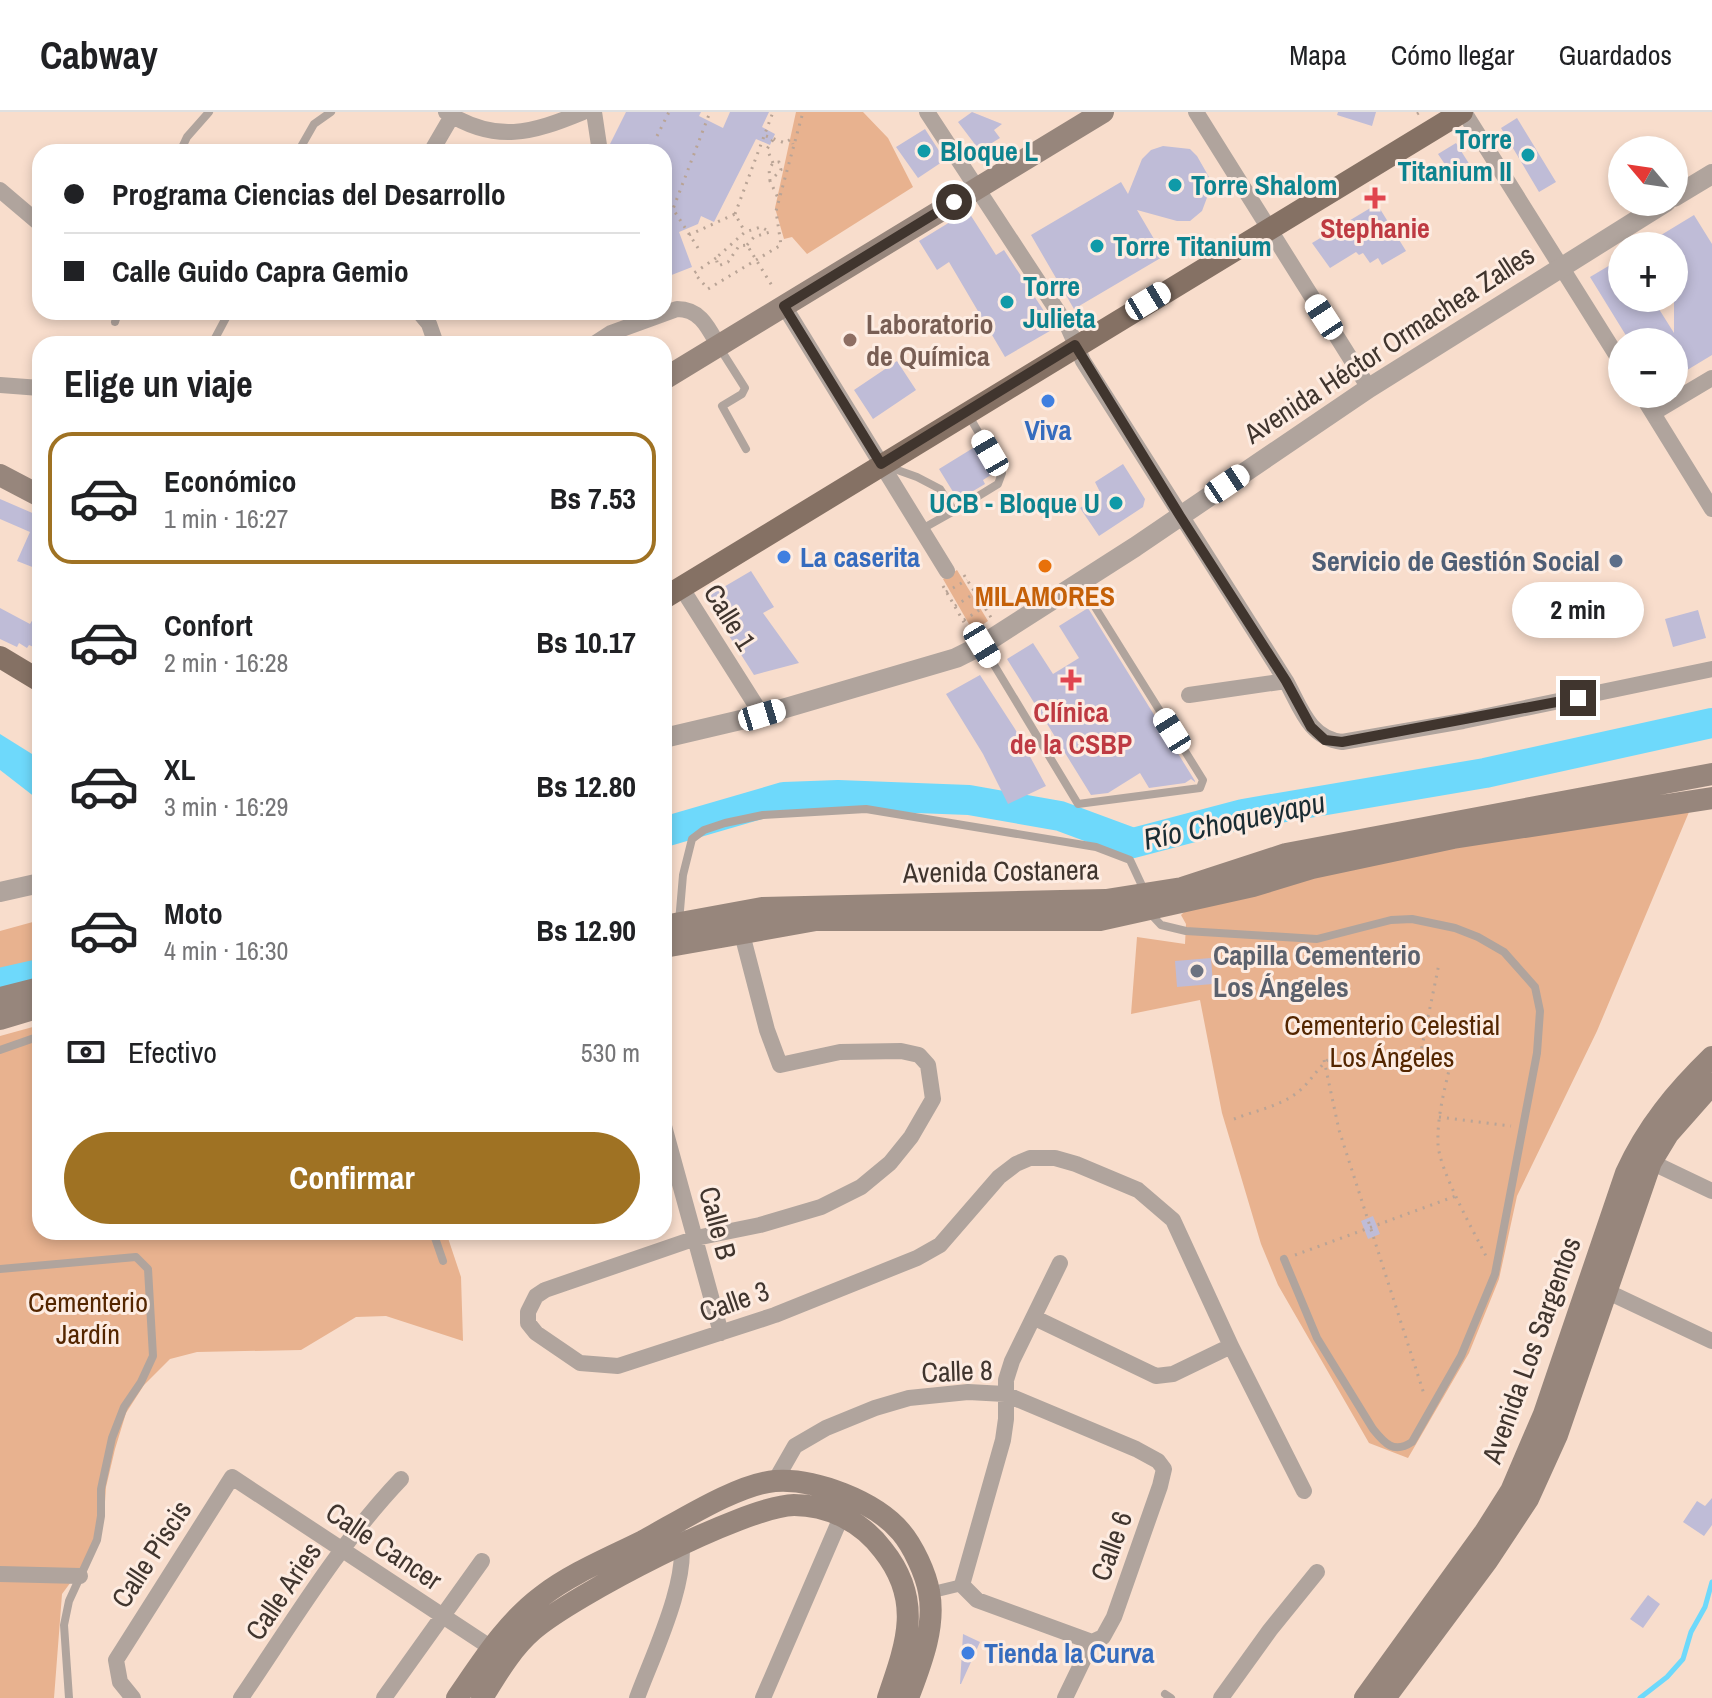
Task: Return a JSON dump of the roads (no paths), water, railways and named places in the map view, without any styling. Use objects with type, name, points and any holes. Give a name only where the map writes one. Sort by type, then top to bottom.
[{"type":"main road","points":[[672,374],[1103,112]]},
{"type":"main road","points":[[672,593],[1075,345],[1463,112]]},
{"type":"main road","points":[[0,475],[32,492]]},
{"type":"main road","points":[[0,657],[32,676]]},
{"type":"main road","name":"Avenida Costanera","points":[[672,946],[816,920],[1100,920],[1182,888],[1286,854],[1712,774]]},
{"type":"main road","name":"Avenida Costanera","points":[[672,924],[776,907],[1106,900],[1146,902],[1199,898],[1312,868],[1453,838],[1712,798]]},
{"type":"main road","points":[[0,998],[32,990]]},
{"type":"main road","points":[[0,1019],[32,1009]]},
{"type":"main road","name":"Avenida Los Sargentos","points":[[1643,1157],[1656,1117],[1712,1057]]},
{"type":"main road","name":"Avenida Los Sargentos","points":[[1385,1698],[1487,1561],[1528,1499],[1557,1435],[1626,1173],[1668,1134],[1712,1084]]},
{"type":"main road","name":"Avenida Los Sargentos","points":[[1365,1698],[1511,1491],[1597,1288]]},
{"type":"main road","points":[[679,1534],[740,1492],[775,1481],[807,1484],[843,1493],[874,1510],[901,1532],[929,1593],[929,1626],[923,1660],[908,1698]]},
{"type":"main road","points":[[482,1698],[499,1653],[518,1617],[542,1596],[679,1534],[768,1509],[794,1505],[842,1515],[875,1539],[895,1565],[904,1586],[909,1619],[904,1653],[888,1698]]},
{"type":"main road","points":[[457,1698],[499,1653]]},
{"type":"street","points":[[435,144],[449,114],[486,131],[512,134],[544,128],[583,112]]},
{"type":"street","points":[[594,112],[599,144]]},
{"type":"street","points":[[927,112],[1068,327],[1075,345],[1286,681],[1311,727],[1325,740],[1342,742],[1463,721],[1712,669]]},
{"type":"street","points":[[1196,112],[1369,388]]},
{"type":"street","points":[[1463,112],[1608,341]]},
{"type":"street","points":[[1688,189],[1712,174]]},
{"type":"street","points":[[0,190],[32,217]]},
{"type":"street","name":"Avenida Héctor Ormachea Zalles","points":[[672,736],[762,715],[956,658],[976,638],[1080,583],[1369,388],[1643,216]]},
{"type":"street","points":[[784,306],[947,571]]},
{"type":"street","points":[[672,310],[686,309],[702,319],[718,345]]},
{"type":"street","points":[[606,336],[636,320]]},
{"type":"street","points":[[1653,413],[1712,378]]},
{"type":"street","points":[[0,385],[32,387]]},
{"type":"street","points":[[1650,408],[1712,509]]},
{"type":"street","name":"Calle 1","points":[[672,593],[762,715]]},
{"type":"street","points":[[1189,695],[1286,681]]},
{"type":"street","points":[[0,892],[32,885]]},
{"type":"street","points":[[696,1238],[760,1225],[821,1207],[861,1187],[890,1163],[911,1137],[933,1099],[928,1065],[919,1055],[901,1051],[840,1052],[780,1065],[767,1030],[742,934]]},
{"type":"street","name":"Calle B","points":[[672,1154],[721,1333]]},
{"type":"street","points":[[1643,1157],[1712,1191]]},
{"type":"street","name":"Calle 3","points":[[696,1238],[545,1290],[530,1304],[528,1323],[536,1333],[580,1363],[618,1366],[721,1333],[917,1258],[940,1245],[999,1177],[1030,1158],[1055,1158],[1109,1177],[1138,1190],[1173,1220],[1231,1346],[1304,1491]]},
{"type":"street","points":[[962,1585],[1003,1440],[1006,1380],[1012,1361],[1060,1263]]},
{"type":"street","points":[[1597,1288],[1712,1341]]},
{"type":"street","points":[[1035,1318],[1156,1376],[1173,1374],[1231,1346]]},
{"type":"street","name":"Calle 8","points":[[775,1481],[795,1446],[826,1428],[909,1398],[968,1392],[1005,1394],[1158,1461]]},
{"type":"street","name":"Calle 6","points":[[1065,1698],[1092,1642],[1103,1637],[1117,1609],[1160,1486],[1164,1469],[1158,1461]]},
{"type":"street","name":"Calle Cancer","points":[[232,1477],[499,1653]]},
{"type":"street","name":"Calle Piscis","points":[[133,1698],[120,1682],[116,1660],[232,1477]]},
{"type":"street","name":"Calle Aries","points":[[241,1698],[369,1512],[401,1479]]},
{"type":"street","points":[[763,1698],[842,1515]]},
{"type":"street","points":[[637,1698],[678,1587],[679,1534]]},
{"type":"street","points":[[384,1698],[482,1561]]},
{"type":"street","points":[[1221,1698],[1317,1572]]},
{"type":"street","points":[[0,1574],[80,1576]]},
{"type":"street","points":[[929,1593],[962,1585]]},
{"type":"street","points":[[962,1585],[977,1600],[1092,1642]]},
{"type":"lane","points":[[184,144],[209,112]]},
{"type":"lane","points":[[301,144],[314,124],[331,112]]},
{"type":"lane","points":[[718,345],[745,388],[742,394],[722,406],[746,449]]},
{"type":"lane","points":[[922,529],[998,484],[1002,473],[967,412]]},
{"type":"lane","points":[[881,464],[940,489],[954,511]]},
{"type":"lane","points":[[976,638],[1078,804],[1200,788],[1203,780],[1080,583]]},
{"type":"lane","points":[[672,924],[692,839],[704,830],[763,815],[866,809],[1096,847],[1130,860],[1146,902],[1161,925],[1186,931],[1317,939],[1391,920],[1412,919],[1455,928],[1504,952],[1535,987],[1540,1011],[1537,1053],[1495,1274],[1461,1356],[1412,1442],[1403,1448],[1394,1449],[1383,1442],[1317,1338],[1284,1259]]},
{"type":"lane","points":[[0,1050],[32,1039]]},
{"type":"lane","points":[[436,1240],[443,1261]]},
{"type":"lane","points":[[0,1269],[136,1257],[148,1269],[153,1356],[141,1382],[124,1407],[112,1438],[101,1489],[97,1540],[69,1601],[64,1625],[69,1698]]},
{"type":"water","points":[[0,734],[32,754],[32,795],[0,770]]},
{"type":"waterway","name":"Río Choqueyapu","points":[[672,830],[784,797],[838,795],[969,800],[1060,816],[1133,843],[1243,814],[1485,773],[1712,723]]},
{"type":"waterway","name":"Río Choqueyapu","points":[[0,983],[32,976]]},
{"type":"waterway","points":[[1640,1698],[1667,1677],[1683,1659],[1712,1582]]},
{"type":"place","name":"Bloque L","points":[[924,151]]},
{"type":"place","name":"Torre Titanium II","points":[[1528,155]]},
{"type":"place","name":"Torre Shalom","points":[[1175,185]]},
{"type":"place","name":"Stephanie","points":[[1375,198]]},
{"type":"place","name":"Torre Titanium","points":[[1097,246]]},
{"type":"place","name":"Torre Julieta","points":[[1007,302]]},
{"type":"place","name":"Laboratorio de Química","points":[[850,340]]},
{"type":"place","name":"Viva","points":[[1048,401]]},
{"type":"place","name":"UCB - Bloque U","points":[[1116,503]]},
{"type":"place","name":"La caserita","points":[[784,557]]},
{"type":"place","name":"Servicio de Gestión Social","points":[[1616,561]]},
{"type":"place","name":"MILAMORES","points":[[1045,566]]},
{"type":"place","name":"Clínica de la CSBP","points":[[1071,680]]},
{"type":"place","name":"Capilla Cementerio Los Ángeles","points":[[1197,971]]},
{"type":"place","name":"Tienda la Curva","points":[[968,1653]]},
{"type":"park label","name":"Cementerio Celestial Los Ángeles","points":[[1392,1041]]},
{"type":"park label","name":"Cementerio Jardín","points":[[88,1318]]}]
